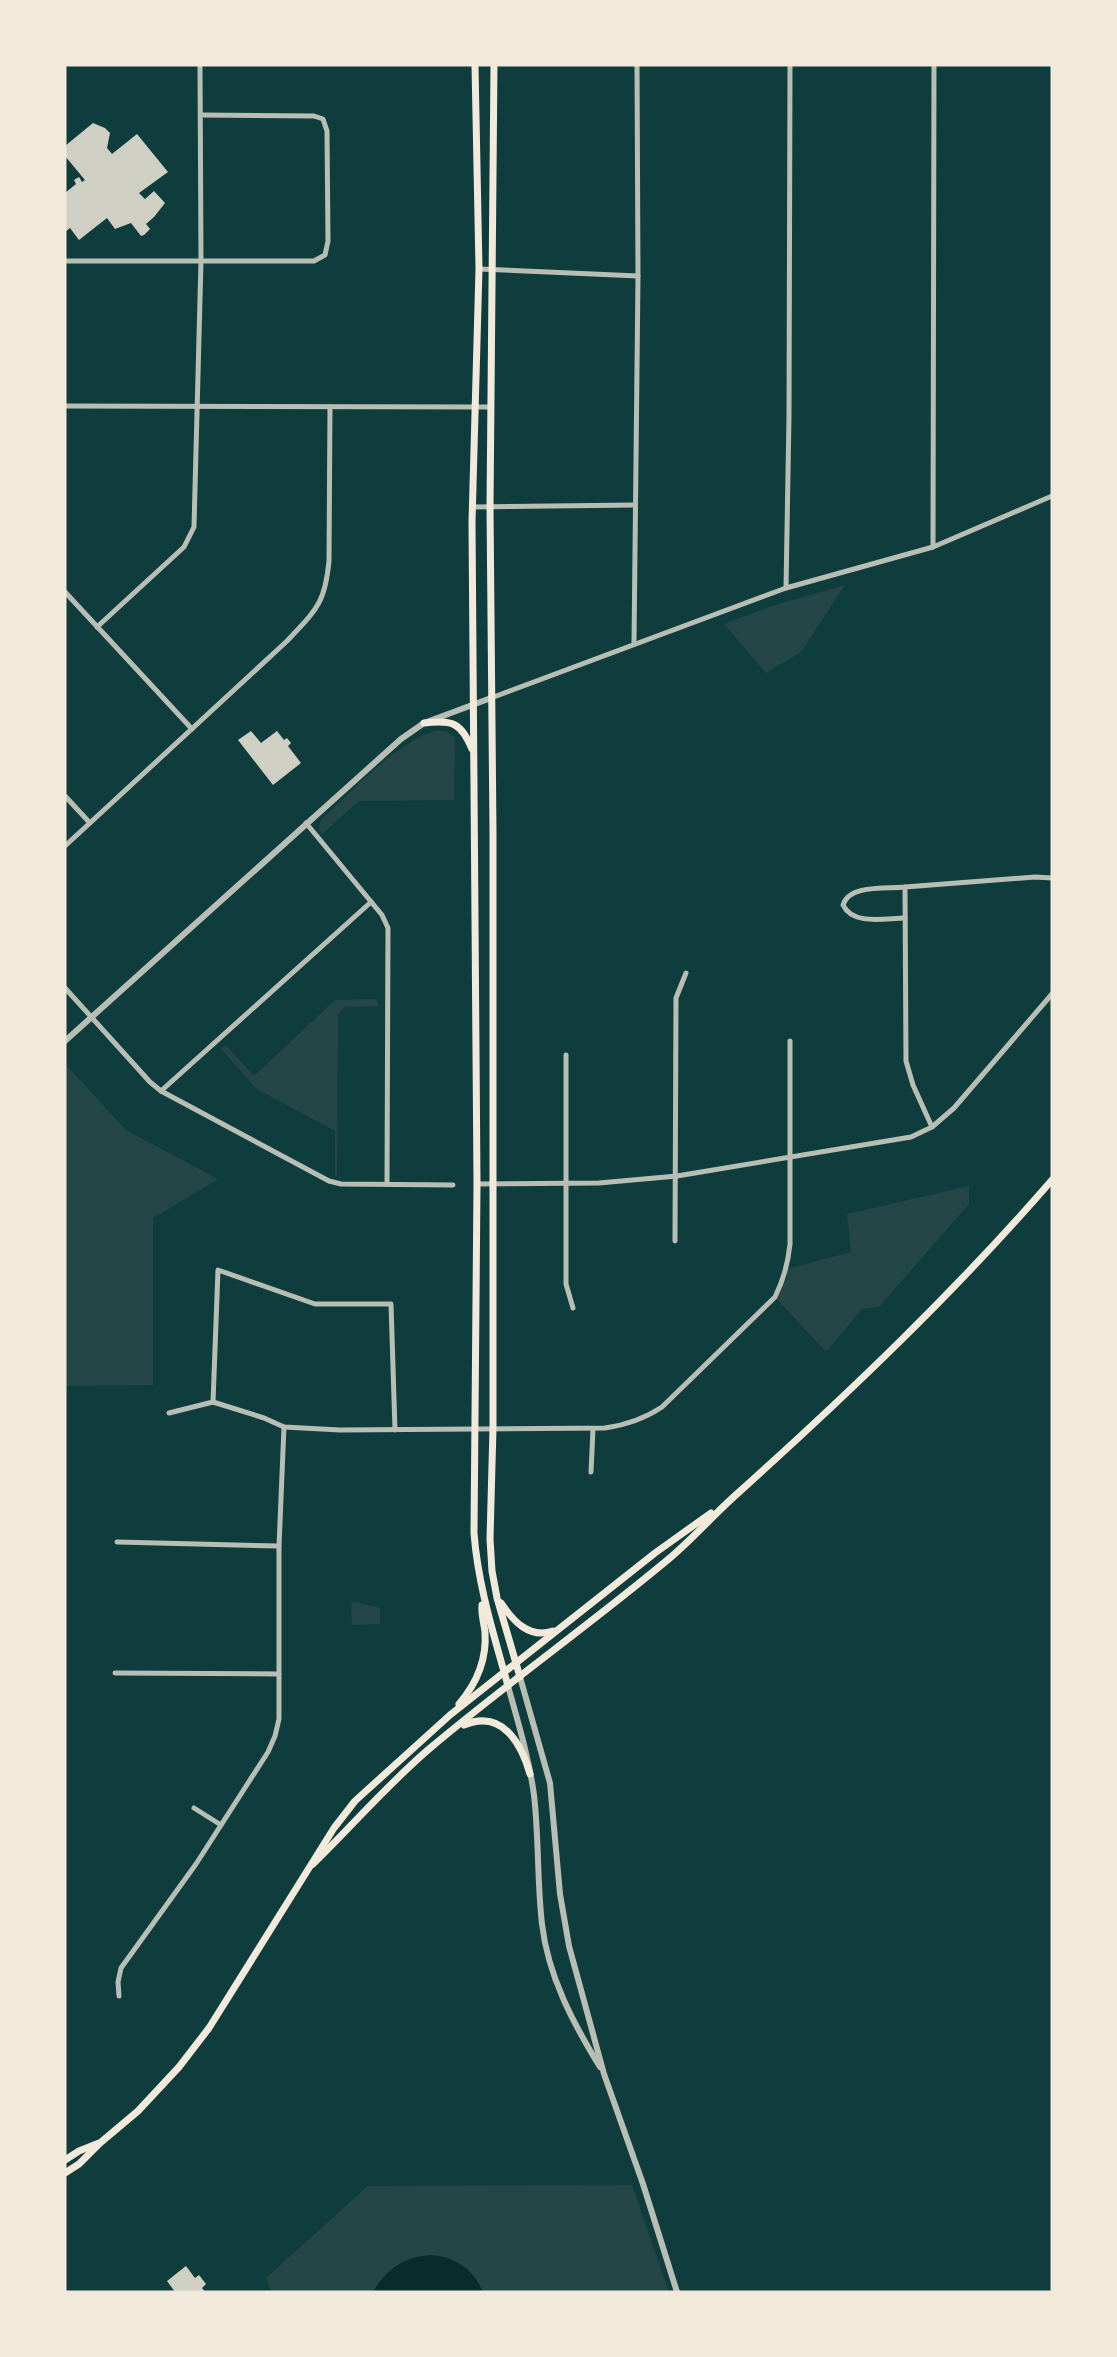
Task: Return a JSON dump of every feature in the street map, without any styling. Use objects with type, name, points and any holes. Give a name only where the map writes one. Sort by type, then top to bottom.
[{"type":"main road","points":[[475,65],[479,270],[472,507],[477,1184],[474,1533],[482,1597],[508,1686]]},
{"type":"main road","points":[[494,65],[490,507],[493,1184],[490,1547],[497,1598],[520,1676]]},
{"type":"main road","points":[[424,723],[451,722],[466,735],[474,755]]},
{"type":"main road","points":[[313,1864],[410,1766],[453,1729],[668,1560],[831,1409],[936,1306],[1052,1180]]},
{"type":"main road","points":[[65,2173],[79,2164],[138,2111],[179,2067],[209,2028],[334,1828],[355,1801],[450,1715],[655,1553],[732,1498]]},
{"type":"main road","points":[[450,1715],[469,1693],[482,1667],[485,1647],[482,1597]]},
{"type":"main road","points":[[497,1598],[514,1622],[528,1630],[550,1633],[569,1622]]},
{"type":"main road","points":[[453,1729],[473,1721],[492,1723],[504,1729],[517,1741],[525,1755],[530,1774]]},
{"type":"main road","points":[[65,2161],[79,2151],[100,2143]]},
{"type":"street","points":[[97,627],[184,547],[191,537],[195,516],[201,261],[200,65]]},
{"type":"street","points":[[634,644],[637,65]]},
{"type":"street","points":[[786,588],[790,65]]},
{"type":"street","points":[[933,65],[933,547]]},
{"type":"street","points":[[65,261],[314,261],[322,258],[327,251],[328,242],[327,131],[323,119],[313,116],[201,115]]},
{"type":"street","points":[[479,270],[638,276]]},
{"type":"street","points":[[65,406],[491,407]]},
{"type":"street","points":[[65,846],[287,641],[321,604],[329,561],[330,407]]},
{"type":"street","points":[[65,1041],[306,823],[401,739],[424,723],[786,588],[933,547],[1052,496]]},
{"type":"street","points":[[472,507],[635,505]]},
{"type":"street","points":[[65,592],[192,729]]},
{"type":"street","points":[[65,796],[90,822]]},
{"type":"street","points":[[306,823],[382,915],[388,928],[387,1184]]},
{"type":"street","points":[[905,918],[858,918],[846,911],[844,905],[850,894],[859,891],[1035,877],[1052,878]]},
{"type":"street","points":[[905,887],[906,1061],[913,1085],[932,1127]]},
{"type":"street","points":[[161,1091],[371,902]]},
{"type":"street","points":[[676,1241],[676,998],[685,973]]},
{"type":"street","points":[[65,988],[161,1091],[329,1181],[341,1184],[453,1185]]},
{"type":"street","points":[[477,1184],[566,1184],[677,1176],[902,1139],[932,1127],[954,1108],[1052,993]]},
{"type":"street","points":[[169,1413],[213,1402],[284,1427],[341,1430],[593,1429],[633,1423],[662,1407],[775,1297],[783,1282],[789,1257],[790,1041]]},
{"type":"street","points":[[566,1055],[566,1284],[573,1308]]},
{"type":"street","points":[[213,1402],[218,1270],[314,1304],[391,1304],[395,1430]]},
{"type":"street","points":[[119,1996],[121,1968],[196,1864],[275,1737],[279,1719],[279,1546],[284,1427]]},
{"type":"street","points":[[590,1472],[593,1429]]},
{"type":"street","points":[[117,1542],[279,1546]]},
{"type":"street","points":[[115,1673],[279,1674]]},
{"type":"street","points":[[520,1676],[550,1783],[566,1931],[604,2074],[677,2292]]},
{"type":"street","points":[[508,1686],[535,1803],[542,1926],[547,1950],[574,2024],[604,2074]]},
{"type":"street","points":[[194,1808],[221,1825]]},
{"type":"shaded area","points":[[845,585],[801,652],[766,673],[724,624],[772,606]]},
{"type":"shaded area","points":[[438,730],[455,737],[454,800],[359,801],[322,834],[319,828],[321,820],[375,769],[406,745]]},
{"type":"shaded area","points":[[377,999],[378,1006],[344,1007],[338,1015],[335,1176],[335,1131],[257,1089],[221,1049],[226,1045],[254,1076],[335,1000]]},
{"type":"shaded area","points":[[65,1064],[126,1130],[218,1179],[153,1218],[153,1385],[65,1386]]},
{"type":"shaded area","points":[[969,1186],[969,1204],[879,1307],[862,1309],[826,1352],[775,1297],[787,1269],[851,1252],[847,1214]]},
{"type":"shaded area","points":[[351,1601],[380,1608],[380,1624],[352,1625]]},
{"type":"shaded area","points":[[632,2185],[669,2292],[272,2292],[266,2278],[368,2186]]},
{"type":"shaded area","points":[[431,2255],[448,2258],[463,2266],[483,2292],[373,2292],[397,2266],[412,2258]]},
{"type":"building","points":[[93,123],[110,133],[107,148],[112,154],[137,134],[168,172],[139,193],[145,199],[154,191],[165,203],[146,224],[150,229],[144,235],[141,236],[131,223],[115,229],[107,218],[79,240],[70,228],[65,232],[65,193],[76,184],[74,180],[79,177],[82,182],[85,180],[65,156],[65,146]]},
{"type":"building","points":[[251,731],[261,743],[277,731],[284,740],[287,738],[291,743],[288,746],[301,763],[273,785],[238,740]]},
{"type":"building","points":[[186,2266],[195,2278],[199,2275],[206,2284],[202,2288],[205,2292],[175,2292],[167,2281]]}]
